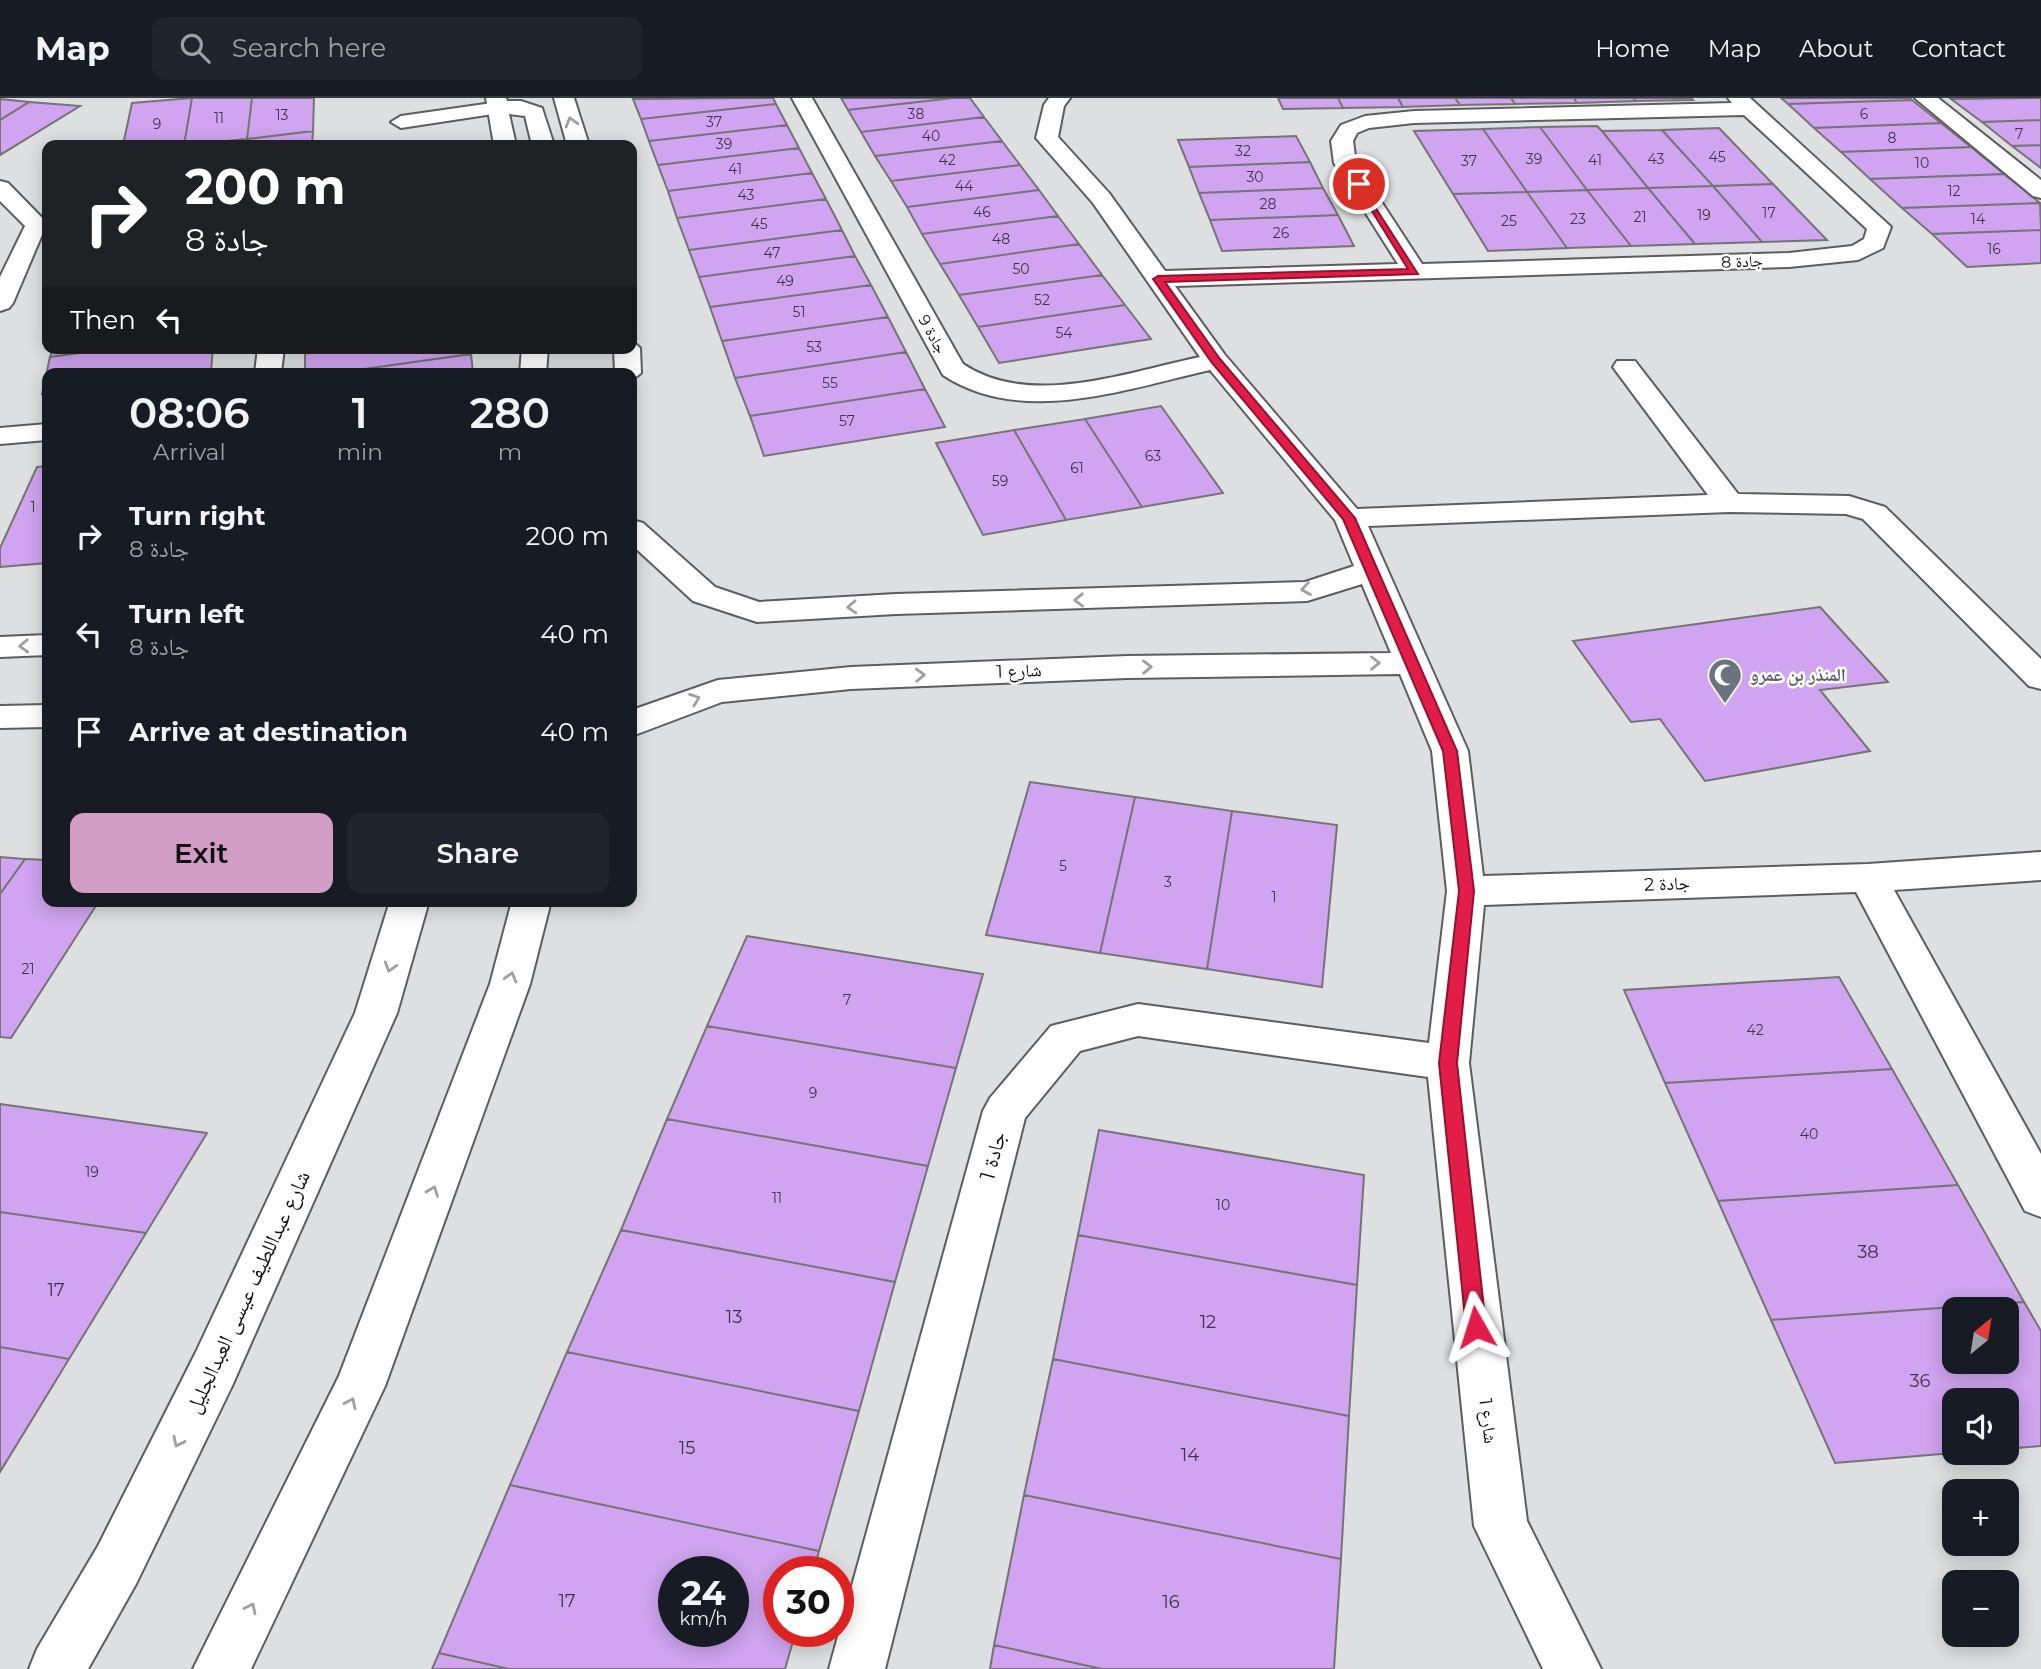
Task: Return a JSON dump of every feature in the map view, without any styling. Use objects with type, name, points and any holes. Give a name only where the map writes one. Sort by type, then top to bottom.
[{"type":"street","points":[[564,98],[577,140]]},
{"type":"street","name":"جادة 9","points":[[802,98],[952,369],[976,384],[1051,394],[1216,361]]},
{"type":"street","name":"شارع 1","points":[[1060,98],[1055,105],[1047,138],[1101,198],[1216,361],[1349,518],[1450,751],[1466,891],[1448,1063],[1501,1526],[1573,1669]]},
{"type":"street","points":[[1925,98],[2041,191]]},
{"type":"street","points":[[401,122],[497,103],[535,112],[542,140]]},
{"type":"street","points":[[497,103],[504,140]]},
{"type":"street","name":"جادة 8","points":[[1158,279],[1415,272],[1788,260],[1858,253],[1875,243],[1879,227],[1853,207],[1743,104],[1414,117],[1374,120],[1348,129],[1342,141],[1345,163],[1415,272]]},
{"type":"street","points":[[0,188],[42,224],[0,303]]},
{"type":"street","points":[[1626,367],[1729,503]]},
{"type":"street","points":[[0,436],[42,432]]},
{"type":"street","points":[[1349,518],[1729,503],[1849,505],[1874,513],[2041,678]]},
{"type":"street","points":[[637,534],[704,594],[757,612],[896,604],[1307,591],[1371,571]]},
{"type":"street","points":[[0,647],[42,645]]},
{"type":"street","name":"شارع 1","points":[[637,722],[718,691],[851,678],[1127,667],[1414,663]]},
{"type":"street","points":[[0,717],[42,716]]},
{"type":"street","name":"جادة 2","points":[[1466,891],[1868,878],[2041,866]]},
{"type":"street","points":[[1868,878],[2041,1197]]},
{"type":"street","name":"شارع عبداللطيف عيسى العبدالجليل","points":[[59,1669],[117,1565],[214,1369],[376,1013],[408,907]]},
{"type":"street","points":[[222,1669],[360,1386],[510,984],[530,907]]},
{"type":"street","name":"جادة 1","points":[[858,1669],[1005,1111],[1066,1038],[1138,1020],[1448,1063]]},
{"type":"building","points":[[192,98],[252,98],[247,139],[185,140]]},
{"type":"building","points":[[192,98],[185,140],[124,140],[132,103]]},
{"type":"building","points":[[252,98],[314,98],[313,131],[247,139]]},
{"type":"building","points":[[773,98],[776,104],[641,119],[633,99]]},
{"type":"building","points":[[841,98],[953,98],[848,110]]},
{"type":"building","points":[[970,98],[984,117],[861,132],[848,110]]},
{"type":"building","points":[[1278,98],[1338,98],[1343,108],[1283,109]]},
{"type":"building","points":[[1338,98],[1398,98],[1403,107],[1343,108]]},
{"type":"building","points":[[1398,98],[1455,98],[1460,105],[1403,107]]},
{"type":"building","points":[[1455,98],[1511,98],[1515,104],[1460,105]]},
{"type":"building","points":[[1511,98],[1574,98],[1577,103],[1515,104]]},
{"type":"building","points":[[1574,98],[1633,98],[1636,101],[1577,103]]},
{"type":"building","points":[[1633,98],[1691,98],[1693,100],[1636,101]]},
{"type":"building","points":[[1781,98],[1910,98],[1912,100],[1788,104]]},
{"type":"building","points":[[2041,98],[2041,120],[1982,122],[1951,99]]},
{"type":"building","points":[[0,99],[29,102],[0,120]]},
{"type":"building","points":[[1912,100],[1941,123],[1814,128],[1788,104]]},
{"type":"building","points":[[29,102],[80,106],[0,155],[0,120]]},
{"type":"building","points":[[776,104],[787,125],[649,141],[641,119]]},
{"type":"building","points":[[984,117],[1002,141],[875,156],[861,132]]},
{"type":"building","points":[[2041,120],[2041,145],[2012,146],[1982,122]]},
{"type":"building","points":[[1941,123],[1971,147],[1841,152],[1814,128]]},
{"type":"building","points":[[787,125],[799,148],[658,165],[649,141]]},
{"type":"building","points":[[1597,126],[1648,188],[1587,190],[1540,127]]},
{"type":"building","points":[[1540,127],[1587,190],[1527,192],[1483,129]]},
{"type":"building","points":[[1719,128],[1773,184],[1713,186],[1662,130]]},
{"type":"building","points":[[1483,129],[1527,192],[1453,194],[1414,131]]},
{"type":"building","points":[[1662,130],[1713,186],[1648,188],[1602,131]]},
{"type":"building","points":[[313,131],[312,140],[247,139]]},
{"type":"building","points":[[1296,136],[1310,162],[1189,167],[1178,140]]},
{"type":"building","points":[[1002,141],[1020,165],[891,181],[875,156]]},
{"type":"building","points":[[2041,145],[2041,168],[2012,146]]},
{"type":"building","points":[[1971,147],[2004,174],[1870,179],[1841,152]]},
{"type":"building","points":[[799,148],[812,173],[668,191],[658,165]]},
{"type":"building","points":[[1310,162],[1323,188],[1199,193],[1189,167]]},
{"type":"building","points":[[1020,165],[1039,190],[907,207],[891,181]]},
{"type":"building","points":[[812,173],[826,199],[677,218],[668,191]]},
{"type":"building","points":[[2004,174],[2040,203],[1902,208],[1870,179]]},
{"type":"building","points":[[1773,184],[1827,240],[1762,242],[1713,186]]},
{"type":"building","points":[[1713,186],[1762,242],[1695,244],[1648,188]]},
{"type":"building","points":[[1323,188],[1338,215],[1210,220],[1199,193]]},
{"type":"building","points":[[1648,188],[1695,244],[1631,246],[1587,190]]},
{"type":"building","points":[[1039,190],[1058,216],[922,234],[907,207]]},
{"type":"building","points":[[1587,190],[1631,246],[1567,248],[1527,192]]},
{"type":"building","points":[[1527,192],[1567,248],[1488,251],[1453,194]]},
{"type":"building","points":[[826,199],[842,230],[689,250],[677,218]]},
{"type":"building","points":[[2040,203],[2041,230],[1932,234],[1902,208]]},
{"type":"building","points":[[1338,215],[1354,246],[1222,251],[1210,220]]},
{"type":"building","points":[[1058,216],[1079,244],[940,264],[922,234]]},
{"type":"building","points":[[842,230],[855,256],[699,277],[689,250]]},
{"type":"building","points":[[2041,230],[2041,263],[1967,267],[1932,234]]},
{"type":"building","points":[[1079,244],[1102,275],[959,295],[940,264]]},
{"type":"building","points":[[855,256],[871,285],[710,307],[699,277]]},
{"type":"building","points":[[1102,275],[1125,305],[978,327],[959,295]]},
{"type":"building","points":[[871,285],[888,317],[722,341],[710,307]]},
{"type":"building","points":[[1125,305],[1151,339],[999,363],[978,327]]},
{"type":"building","points":[[888,317],[906,352],[735,378],[722,341]]},
{"type":"building","points":[[906,352],[925,389],[750,416],[735,378]]},
{"type":"building","points":[[51,354],[72,354],[50,357]]},
{"type":"building","points":[[72,354],[212,354],[211,368],[48,368],[50,357]]},
{"type":"building","points":[[305,354],[471,354],[372,368],[305,368]]},
{"type":"building","points":[[471,354],[472,368],[372,368]]},
{"type":"building","points":[[925,389],[945,427],[764,456],[750,416]]},
{"type":"building","points":[[1161,406],[1223,493],[1142,507],[1085,419]]},
{"type":"building","points":[[1085,419],[1142,507],[1066,520],[1014,430]]},
{"type":"building","points":[[1014,430],[1066,520],[983,535],[936,443]]},
{"type":"building","points":[[42,466],[42,563],[0,567],[0,548],[37,467]]},
{"type":"building","name":"المنذر بن عمرو","points":[[1820,607],[1888,682],[1820,690],[1870,751],[1705,781],[1660,719],[1631,722],[1573,641]]},
{"type":"building","points":[[1030,782],[1135,797],[1100,953],[986,935]]},
{"type":"building","points":[[1135,797],[1232,811],[1207,969],[1100,953]]},
{"type":"building","points":[[1232,811],[1337,825],[1322,987],[1207,969]]},
{"type":"building","points":[[0,857],[25,859],[0,894]]},
{"type":"building","points":[[25,859],[42,860],[42,907],[95,907],[11,1038],[0,1037],[0,894]]},
{"type":"building","points":[[747,936],[983,974],[956,1068],[707,1026]]},
{"type":"building","points":[[1839,977],[1892,1069],[1665,1083],[1624,990]]},
{"type":"building","points":[[707,1026],[956,1068],[928,1166],[667,1119]]},
{"type":"building","points":[[1892,1069],[1958,1185],[1718,1201],[1665,1083]]},
{"type":"building","points":[[0,1104],[207,1133],[146,1233],[0,1212]]},
{"type":"building","points":[[667,1119],[928,1166],[895,1282],[621,1230]]},
{"type":"building","points":[[1099,1130],[1364,1175],[1357,1285],[1078,1235]]},
{"type":"building","points":[[1958,1185],[2024,1302],[2020,1302],[2020,1297],[1942,1297],[1942,1308],[1771,1320],[1718,1201]]},
{"type":"building","points":[[0,1212],[146,1233],[69,1359],[0,1347]]},
{"type":"building","points":[[621,1230],[895,1282],[859,1411],[567,1352]]},
{"type":"building","points":[[1078,1235],[1357,1285],[1349,1416],[1053,1359]]},
{"type":"building","points":[[2020,1302],[2024,1302],[2041,1331],[2041,1446],[2019,1448],[2019,1388],[1942,1388],[1942,1454],[1835,1463],[1771,1320],[1942,1308],[1942,1374],[2020,1374]]},
{"type":"building","points":[[0,1347],[69,1359],[0,1472]]},
{"type":"building","points":[[567,1352],[859,1411],[819,1551],[510,1485]]},
{"type":"building","points":[[1053,1359],[1349,1416],[1341,1559],[1024,1495]]},
{"type":"building","points":[[510,1485],[819,1551],[818,1556],[763,1556],[763,1647],[791,1647],[785,1669],[509,1669],[439,1653]]},
{"type":"building","points":[[1024,1495],[1341,1559],[1334,1669],[1102,1669],[994,1645]]},
{"type":"building","points":[[994,1645],[1102,1669],[990,1669]]},
{"type":"building","points":[[439,1653],[509,1669],[432,1669]]},
{"type":"place","name":"المنذر بن عمرو","points":[[1725,705]]},
{"type":"route","points":[[1359,184],[1415,272],[1158,279],[1216,361],[1349,518],[1450,751],[1466,891],[1448,1063],[1476,1327]]}]
